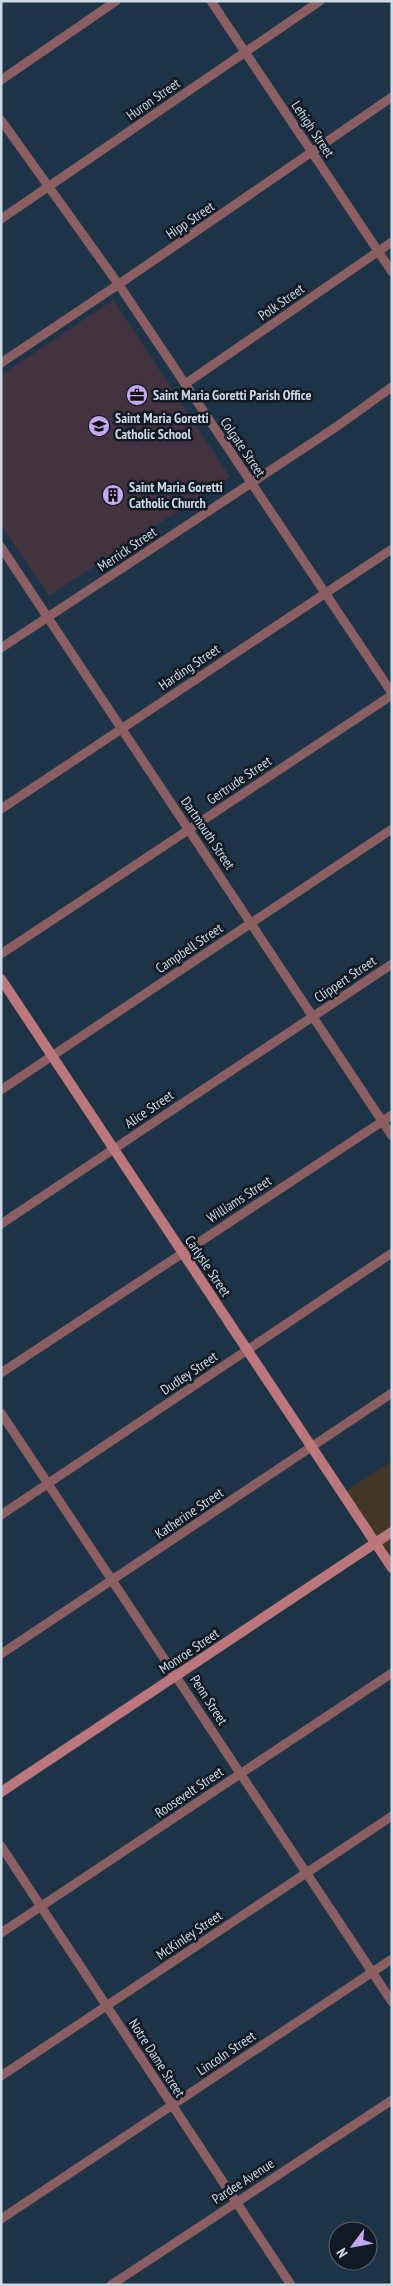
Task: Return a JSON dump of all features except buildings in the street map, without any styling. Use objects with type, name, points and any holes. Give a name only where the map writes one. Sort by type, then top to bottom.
[{"type":"street","points":[[1,80],[116,1]]},
{"type":"street","name":"Lehigh Street","points":[[210,1],[392,272]]},
{"type":"street","name":"Huron Street","points":[[1,219],[320,1]]},
{"type":"street","name":"Hipp Street","points":[[1,363],[119,285],[392,97]]},
{"type":"street","name":"Colgate Street","points":[[1,120],[119,285],[392,694]]},
{"type":"street","name":"Polk Street","points":[[184,384],[392,242]]},
{"type":"street","name":"Merrick Street","points":[[1,648],[392,388]]},
{"type":"street","name":"Dartmouth Street","points":[[1,547],[392,1136]]},
{"type":"street","name":"Harding Street","points":[[1,809],[392,549]]},
{"type":"street","name":"Gertrude Street","points":[[1,954],[392,694]]},
{"type":"street","name":"Campbell Street","points":[[1,1090],[392,829]]},
{"type":"street","name":"Clippert Street","points":[[313,1016],[392,964]]},
{"type":"street","name":"Carlysle Street","points":[[1,979],[392,1568]]},
{"type":"street","name":"Alice Street","points":[[1,1224],[313,1016]]},
{"type":"street","name":"Williams Street","points":[[1,1373],[392,1115]]},
{"type":"street","name":"Dudley Street","points":[[1,1515],[392,1253]]},
{"type":"street","name":"Katherine Street","points":[[1,1654],[392,1394]]},
{"type":"street","name":"Penn Street","points":[[1,1413],[392,2002]]},
{"type":"street","name":"Monroe Street","points":[[1,1792],[392,1532]]},
{"type":"street","name":"Roosevelt Street","points":[[1,1933],[392,1673]]},
{"type":"street","name":"McKinley Street","points":[[1,2076],[392,1816]]},
{"type":"street","name":"Notre Dame Street","points":[[1,1846],[291,2285]]},
{"type":"street","name":"Lincoln Street","points":[[1,2219],[392,1959]]},
{"type":"street","name":"Pardee Avenue","points":[[110,2285],[392,2100]]},
{"type":"shaded area","name":"Saint Maria Goretti Catholic School","points":[[113,300],[230,477],[49,596],[1,525],[1,375]]},
{"type":"shaded area","points":[[392,1461],[392,1568],[343,1493]]},
{"type":"place","name":"Saint Maria Goretti Parish Office","points":[[137,395]]},
{"type":"place","name":"Saint Maria Goretti Catholic School","points":[[99,426]]},
{"type":"place","name":"Saint Maria Goretti Catholic Church","points":[[113,495]]}]
